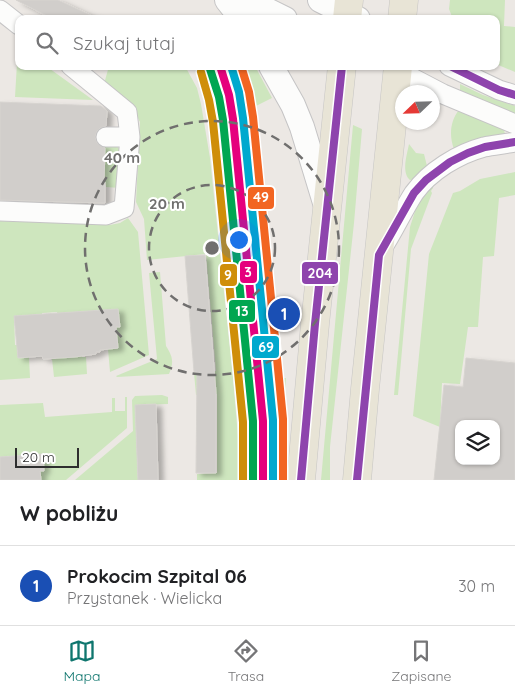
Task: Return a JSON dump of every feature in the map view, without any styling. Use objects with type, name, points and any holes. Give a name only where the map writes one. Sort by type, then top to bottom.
[{"type":"main road","points":[[402,15],[404,0]]},
{"type":"main road","points":[[301,480],[342,70]]},
{"type":"main road","points":[[357,480],[364,389],[379,255],[394,70]]},
{"type":"street","points":[[227,0],[239,15]]},
{"type":"street","points":[[246,0],[277,15]]},
{"type":"street","points":[[320,0],[350,13]]},
{"type":"street","points":[[0,10],[15,22]]},
{"type":"street","points":[[0,211],[106,215],[124,208],[130,137],[127,112],[76,70]]},
{"type":"street","points":[[274,70],[293,105],[302,127],[327,209]]},
{"type":"street","points":[[398,70],[443,94],[515,124]]},
{"type":"street","points":[[457,70],[499,90],[515,95]]},
{"type":"street","points":[[106,137],[130,137]]},
{"type":"street","points":[[379,255],[414,193],[426,180],[445,165],[468,153],[485,147],[515,142]]},
{"type":"green space","points":[[450,0],[505,0],[504,26],[515,27],[515,72],[500,66],[500,15],[451,15],[449,9]]},
{"type":"green space","points":[[17,70],[52,70],[93,100],[15,97]]},
{"type":"green space","points":[[108,70],[187,70],[197,88],[210,158],[233,378],[240,460],[238,480],[197,480],[197,474],[217,473],[217,394],[196,395],[194,373],[216,371],[206,254],[147,260],[144,219],[136,202],[140,122],[133,108],[104,84]]},
{"type":"green space","points":[[203,70],[216,70],[222,90],[225,114],[214,100]]},
{"type":"green space","points":[[242,70],[257,70],[272,98],[250,109]]},
{"type":"green space","points":[[460,84],[483,95],[515,106],[515,116],[460,94]]},
{"type":"green space","points":[[459,110],[504,130],[505,134],[454,149],[451,129]]},
{"type":"green space","points":[[353,125],[362,129],[354,223],[330,447],[330,480],[321,480]]},
{"type":"green space","points":[[226,126],[255,426],[255,480],[250,480],[252,455],[250,427],[220,137]]},
{"type":"green space","points":[[105,144],[115,144],[120,150],[120,188],[106,187],[105,182],[78,182],[104,160]]},
{"type":"green space","points":[[409,144],[416,153],[424,154],[427,166],[415,179],[410,180],[407,177],[405,168]]},
{"type":"green space","points":[[515,172],[515,195],[499,198],[494,256],[483,257],[478,327],[468,327],[460,384],[442,383],[440,427],[413,416],[429,254],[453,193],[480,179]]},
{"type":"green space","points":[[433,184],[432,193],[411,249],[398,395],[394,395],[410,227],[417,205]]},
{"type":"green space","points":[[128,218],[138,232],[149,355],[110,372],[108,349],[118,348],[116,327],[57,314],[57,312],[42,313],[42,315],[14,316],[15,345],[17,345],[18,358],[29,357],[30,378],[0,380],[0,221],[110,225],[120,223]]},
{"type":"green space","points":[[160,272],[166,346],[172,360],[169,374],[117,377],[157,359],[149,273]]},
{"type":"green space","points":[[82,353],[82,357],[86,357],[87,374],[54,377],[52,359],[56,359],[55,355]]},
{"type":"green space","points":[[277,378],[286,378],[283,413],[287,455],[284,480],[278,480],[282,447]]},
{"type":"green space","points":[[162,395],[168,397],[168,404],[135,405],[138,480],[75,480],[133,431],[132,400],[135,396]]},
{"type":"green space","points":[[125,397],[127,397],[127,428],[66,480],[41,480],[40,471],[44,470],[43,454],[25,455],[24,457],[0,457],[0,405],[43,403],[45,417],[112,412],[112,398],[115,398],[115,411],[125,411]]},
{"type":"building","points":[[16,0],[58,0],[90,15],[45,15]]},
{"type":"building","points":[[0,102],[101,106],[107,111],[106,126],[97,131],[95,137],[97,143],[105,148],[105,203],[0,200]]},
{"type":"building","points":[[205,255],[216,393],[216,473],[196,473],[197,372],[194,372],[185,256]]},
{"type":"building","points":[[118,309],[120,327],[116,327],[118,348],[100,350],[96,354],[75,357],[43,359],[42,356],[18,358],[14,316]]},
{"type":"building","points":[[466,358],[515,363],[515,480],[434,480],[444,385],[463,387]]},
{"type":"building","points":[[156,404],[158,480],[138,480],[135,405]]},
{"type":"building","points":[[43,454],[44,471],[40,471],[41,480],[0,480],[0,457]]},
{"type":"transit line","name":"13","points":[[210,70],[219,97],[223,120],[253,421],[253,480]]},
{"type":"transit line","name":"3","points":[[221,70],[229,95],[233,119],[263,421],[263,480]]},
{"type":"transit line","name":"69","points":[[232,70],[239,92],[243,118],[273,420],[273,480]]},
{"type":"transit line","name":"49","points":[[242,70],[249,92],[253,117],[283,419],[283,480]]},
{"type":"transit line","name":"204","points":[[301,480],[342,70]]},
{"type":"transit line","name":"204","points":[[458,70],[499,90],[515,95]]},
{"type":"transit line","name":"9","points":[[201,72],[213,122],[243,422],[243,480]]},
{"type":"transit line","name":"204","points":[[357,480],[379,255],[414,193],[426,180],[450,162],[468,153],[485,147],[515,142]]},
{"type":"place","name":"Prokocim Szpital 06","points":[[284,314]]}]
